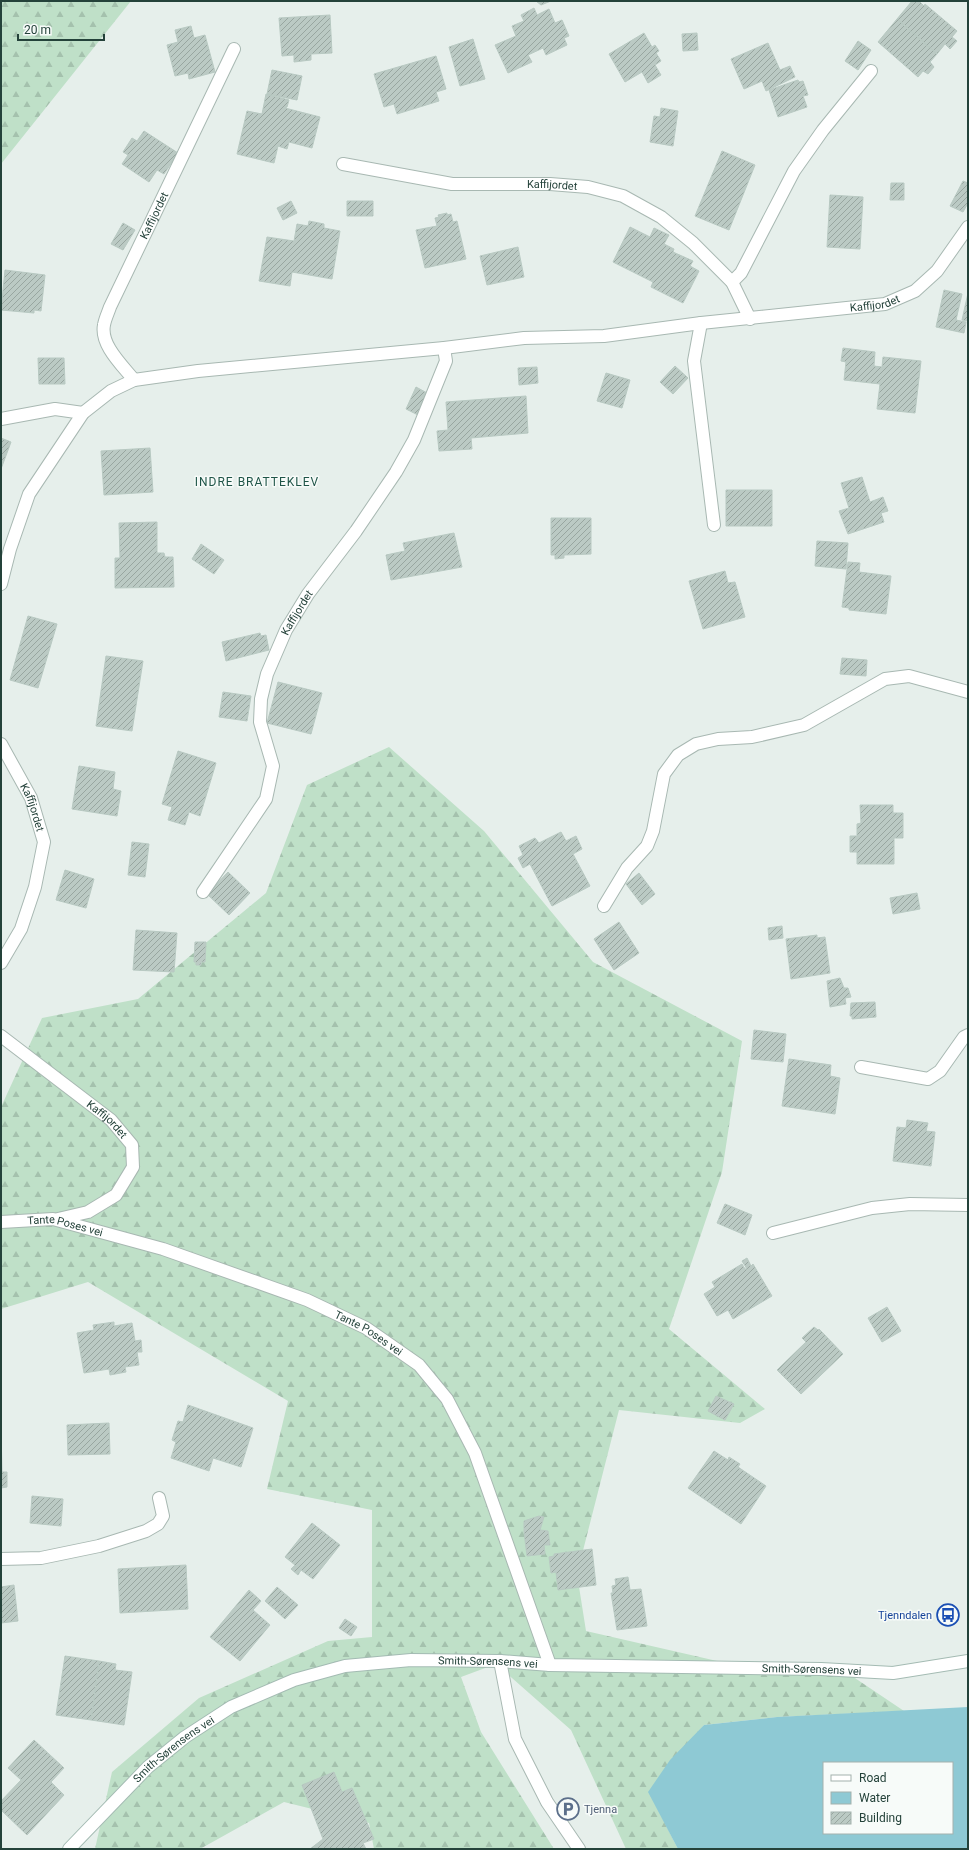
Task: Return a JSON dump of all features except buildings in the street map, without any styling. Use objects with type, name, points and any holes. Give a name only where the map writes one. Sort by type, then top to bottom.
[{"type":"street","name":"Kaffijordet","points":[[134,380],[104,339],[104,325],[110,308],[234,49]]},
{"type":"street","points":[[732,282],[741,273],[794,171],[824,130],[871,71]]},
{"type":"street","name":"Kaffijordet","points":[[343,164],[452,184],[550,184],[588,187],[623,196],[661,217],[693,243],[732,282],[750,319]]},
{"type":"street","name":"Kaffijordet","points":[[1,584],[10,549],[29,494],[83,413],[112,391],[134,380],[198,371],[444,348],[524,338],[604,336],[701,323],[885,304],[915,291],[937,271],[968,227]]},
{"type":"street","points":[[701,323],[694,361],[714,525]]},
{"type":"street","name":"Kaffijordet","points":[[203,892],[266,799],[273,766],[260,722],[261,699],[267,674],[286,630],[308,594],[356,531],[396,472],[414,440],[446,361],[444,348]]},
{"type":"street","points":[[1,419],[55,409],[83,413]]},
{"type":"street","points":[[604,906],[627,868],[647,846],[653,831],[664,774],[678,755],[696,744],[752,737],[804,725],[885,679],[909,676],[968,692]]},
{"type":"street","name":"Kaffijordet","points":[[1,744],[31,798],[44,842],[35,887],[21,929],[1,963]]},
{"type":"street","points":[[860,1067],[928,1079],[940,1071],[964,1037],[968,1035]]},
{"type":"street","name":"Kaffijordet","points":[[1,1036],[111,1120],[132,1145],[133,1167],[116,1195],[88,1212],[53,1219]]},
{"type":"street","points":[[773,1232],[872,1208],[910,1204],[968,1205]]},
{"type":"street","name":"Tante Poses vei","points":[[1,1222],[53,1219],[162,1249],[308,1300],[366,1328],[419,1365],[447,1399],[475,1453],[550,1665]]},
{"type":"street","points":[[1,1559],[41,1558],[99,1546],[146,1531],[158,1524],[163,1516],[159,1498]]},
{"type":"street","name":"Smith-Sørensens vei","points":[[69,1849],[148,1768],[185,1737],[231,1707],[294,1680],[345,1666],[411,1660],[500,1661],[550,1665],[821,1669],[893,1673],[968,1661]]},
{"type":"street","points":[[500,1661],[515,1739],[547,1802],[579,1849]]},
{"type":"green space","points":[[1,1],[131,1],[1,164]]},
{"type":"green space","points":[[389,747],[484,831],[593,962],[742,1041],[722,1172],[669,1329],[765,1409],[740,1423],[619,1410],[577,1574],[586,1631],[752,1669],[840,1668],[904,1711],[777,1717],[704,1725],[649,1792],[678,1849],[626,1849],[571,1730],[496,1664],[461,1677],[481,1732],[554,1849],[374,1849],[369,1823],[284,1802],[200,1849],[95,1849],[112,1772],[199,1698],[328,1641],[372,1637],[372,1510],[267,1489],[288,1401],[88,1282],[1,1309],[1,1107],[42,1018],[138,999],[266,893],[307,785]]},
{"type":"water","name":"Tjenna","points":[[968,1707],[968,1849],[678,1849],[648,1792],[670,1760],[704,1725],[777,1717]]},
{"type":"place","name":"Tjenndalen","points":[[948,1615]]},
{"type":"place","name":"Tjenna","points":[[568,1809]]},
{"type":"district","name":"INDRE BRATTEKLEV","points":[[257,482]]}]
